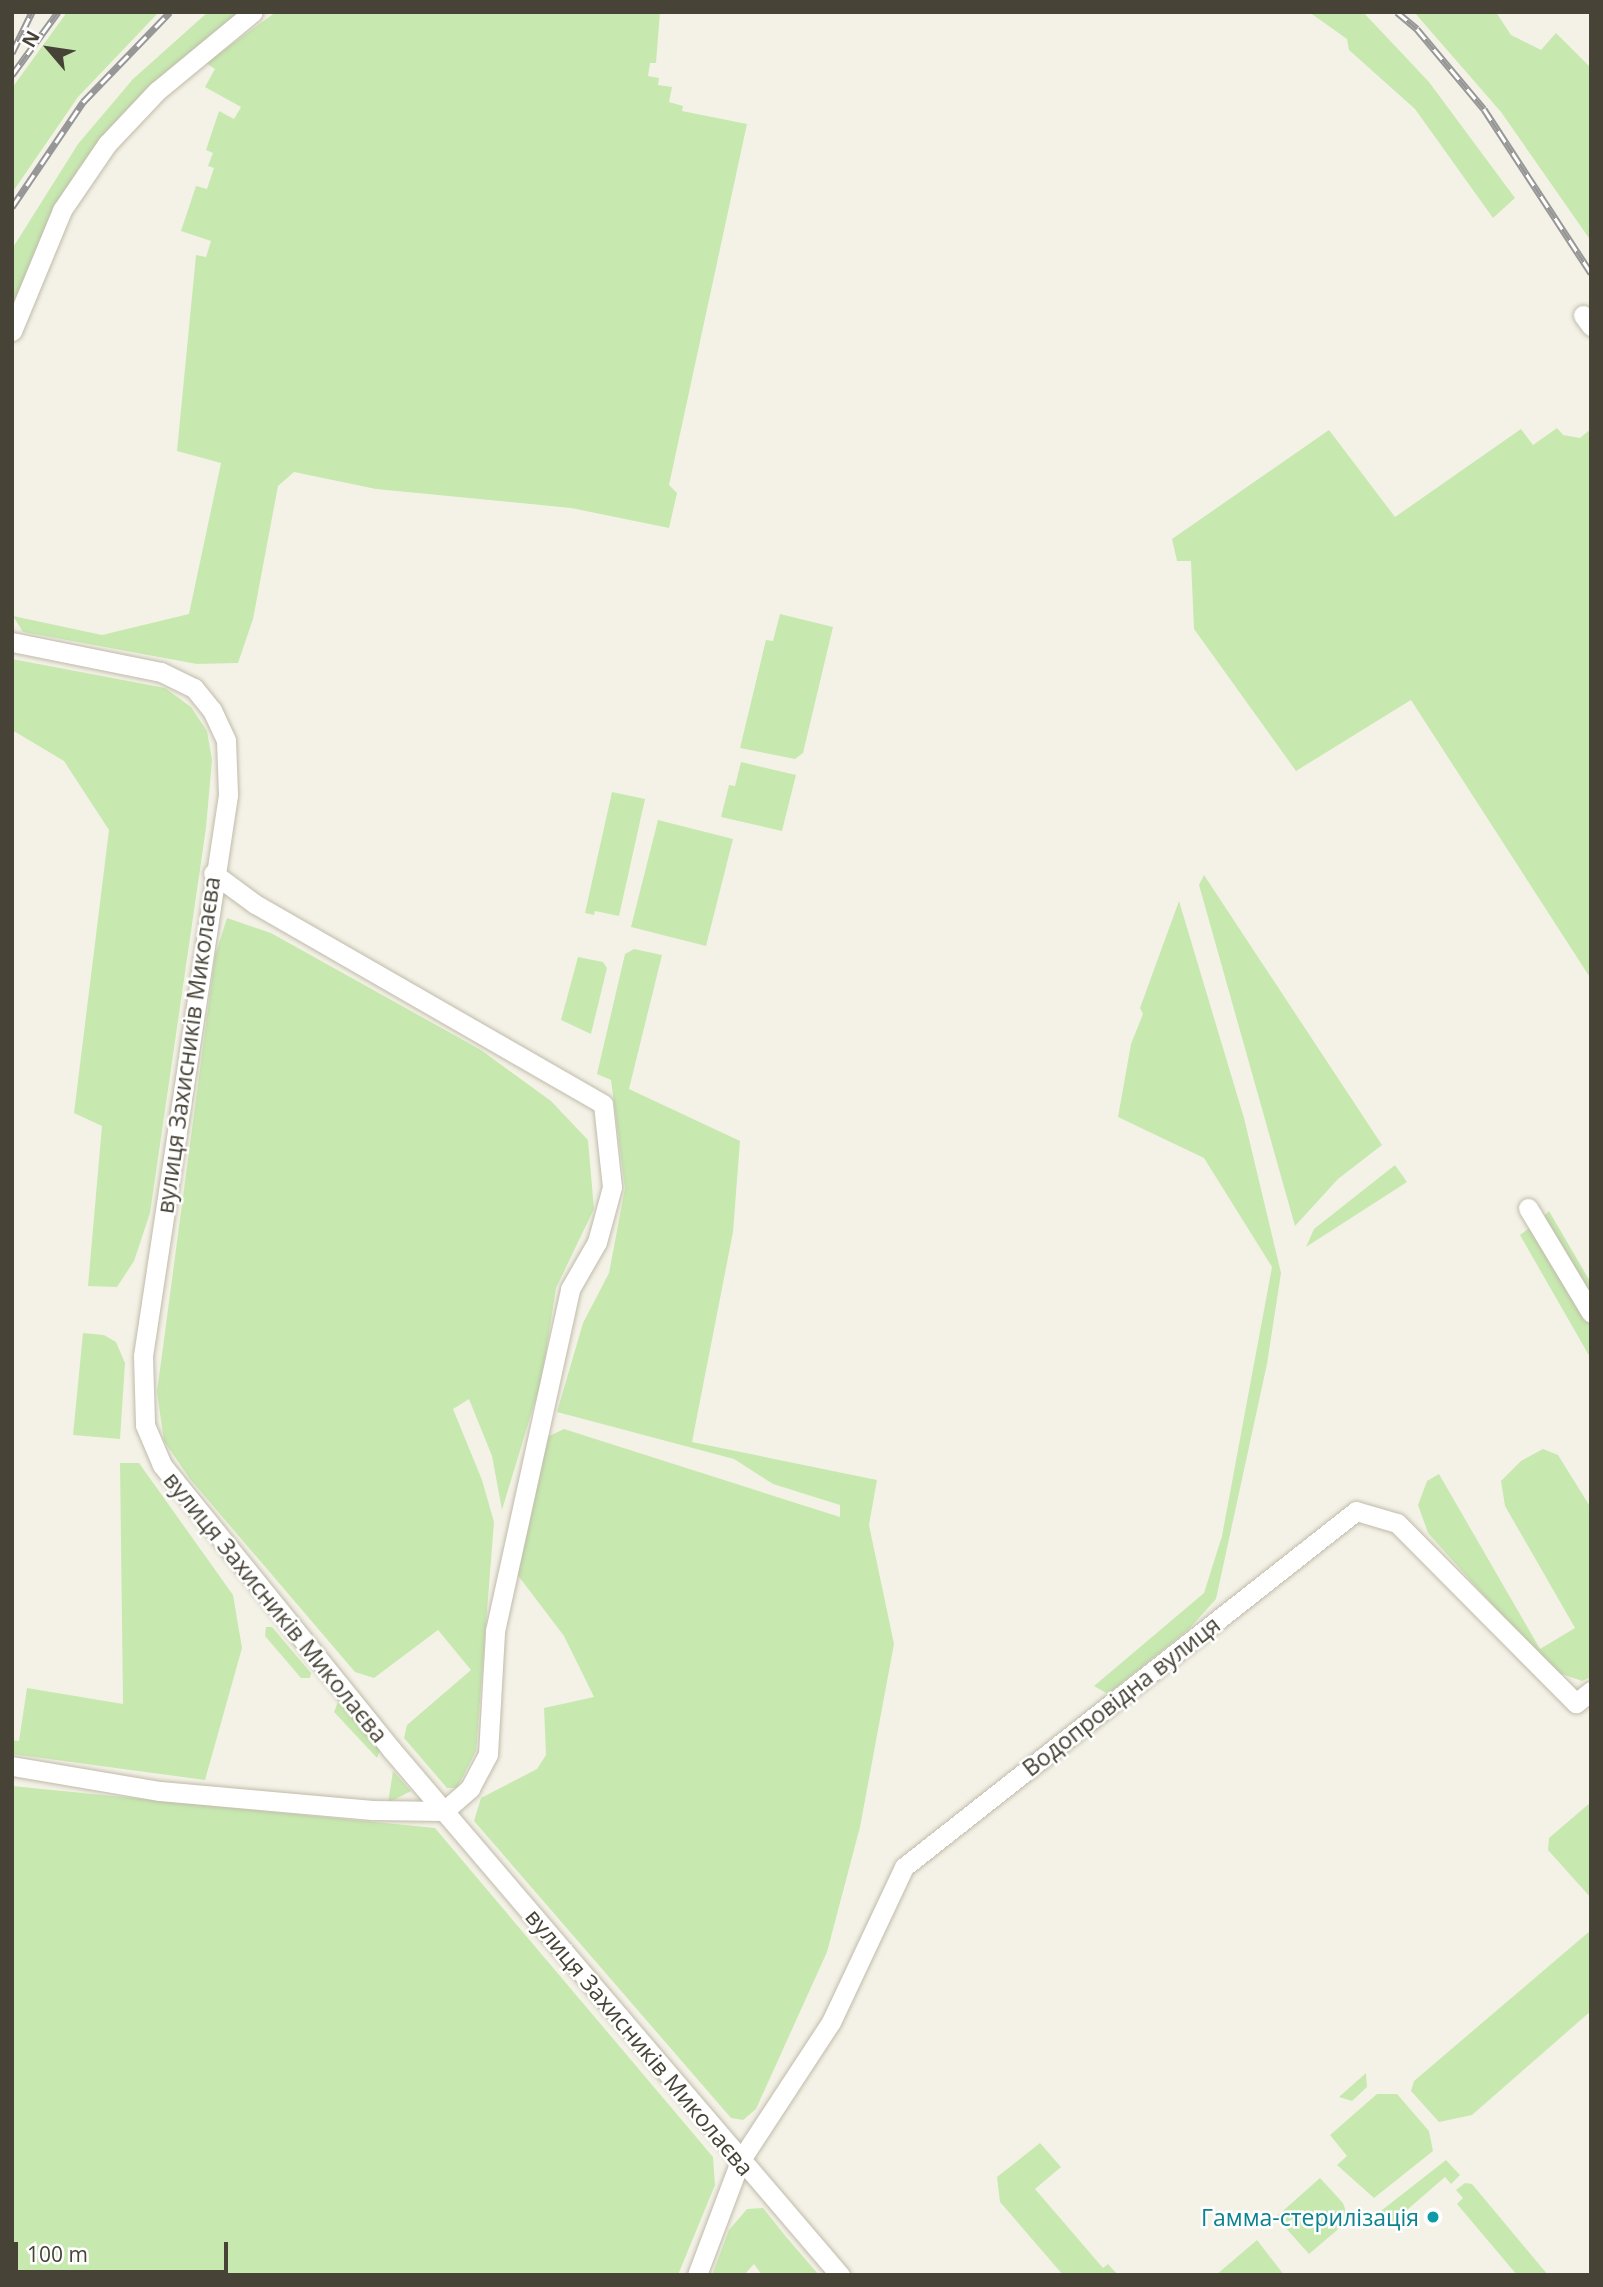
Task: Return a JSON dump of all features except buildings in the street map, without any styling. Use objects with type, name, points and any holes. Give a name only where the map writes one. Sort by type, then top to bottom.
[{"type":"street","points":[[12,331],[62,210],[107,144],[157,91],[253,12]]},
{"type":"street","name":"вулиця Захисників Миколаєва","points":[[12,642],[161,672],[194,688],[212,710],[226,740],[228,795],[213,873],[143,1356],[145,1425],[162,1465],[444,1811],[840,2275]]},
{"type":"street","points":[[12,1766],[160,1791],[372,1810],[444,1811],[470,1788],[488,1754],[495,1631],[570,1289],[597,1242],[612,1187],[603,1104],[255,904],[213,873]]},
{"type":"street","points":[[1528,1208],[1591,1313]]},
{"type":"street","name":"Водопровідна вулиця","points":[[740,2161],[831,2022],[904,1867],[1356,1511],[1397,1523],[1576,1703],[1591,1691]]},
{"type":"street","points":[[697,2275],[740,2161]]},
{"type":"green space","points":[[67,12],[159,12],[78,97],[12,193],[12,88]]},
{"type":"green space","points":[[208,12],[239,12],[146,89],[78,169],[12,305],[12,249],[78,144],[133,79]]},
{"type":"green space","points":[[276,12],[660,12],[656,63],[650,63],[648,76],[659,78],[658,85],[672,87],[669,102],[683,106],[682,111],[747,124],[669,485],[677,493],[669,528],[571,508],[376,489],[294,472],[278,486],[253,619],[238,663],[197,664],[23,632],[13,616],[102,635],[189,614],[221,463],[177,451],[196,255],[206,257],[211,241],[181,231],[196,186],[207,189],[214,168],[208,166],[213,153],[206,150],[219,111],[234,119],[241,107],[205,87],[215,69],[206,63]]},
{"type":"green space","points":[[1309,12],[1363,12],[1429,82],[1515,198],[1493,218],[1415,109],[1349,50],[1347,39]]},
{"type":"green space","points":[[1414,12],[1496,12],[1511,35],[1541,50],[1556,33],[1591,68],[1591,241],[1501,112]]},
{"type":"green space","points":[[1557,428],[1563,435],[1580,438],[1591,429],[1591,979],[1411,700],[1296,771],[1194,629],[1191,561],[1177,561],[1172,539],[1329,430],[1395,517],[1521,429],[1533,445]]},
{"type":"green space","points":[[780,614],[833,627],[803,753],[795,759],[740,748],[766,640],[773,641]]},
{"type":"green space","points":[[12,659],[165,688],[191,707],[207,731],[212,760],[206,828],[150,1213],[134,1261],[117,1287],[88,1286],[102,1126],[74,1113],[109,830],[64,761],[12,730]]},
{"type":"green space","points":[[741,762],[796,775],[782,831],[721,817],[729,785],[735,786]]},
{"type":"green space","points":[[612,792],[645,799],[619,916],[595,911],[594,915],[585,913]]},
{"type":"green space","points":[[658,820],[733,839],[706,946],[631,927]]},
{"type":"green space","points":[[1204,875],[1382,1145],[1338,1179],[1295,1226],[1199,885]]},
{"type":"green space","points":[[1179,901],[1244,1118],[1281,1273],[1267,1364],[1216,1599],[1188,1630],[1108,1694],[1094,1686],[1204,1593],[1222,1536],[1272,1267],[1204,1158],[1118,1117],[1131,1044],[1143,1014],[1140,1008]]},
{"type":"green space","points":[[227,918],[271,933],[481,1050],[551,1101],[588,1140],[594,1209],[556,1288],[542,1378],[502,1510],[492,1456],[469,1399],[453,1409],[482,1480],[494,1522],[476,1751],[457,1788],[447,1788],[404,1738],[407,1725],[471,1670],[438,1630],[374,1678],[355,1672],[190,1479],[164,1441],[157,1392],[215,956]]},
{"type":"green space","points":[[634,949],[662,955],[629,1089],[740,1141],[733,1232],[692,1442],[877,1480],[869,1525],[894,1644],[860,1827],[827,1952],[756,2109],[743,2120],[731,2118],[474,1821],[481,1798],[537,1769],[546,1755],[544,1708],[594,1697],[564,1636],[507,1561],[547,1437],[564,1429],[840,1517],[840,1505],[773,1484],[734,1459],[557,1412],[583,1323],[609,1273],[625,1188],[611,1080],[597,1074],[625,954]]},
{"type":"green space","points":[[578,957],[603,962],[607,968],[591,1034],[561,1020]]},
{"type":"green space","points":[[1395,1165],[1407,1182],[1306,1247],[1314,1229]]},
{"type":"green space","points":[[1549,1211],[1591,1283],[1591,1300],[1546,1224],[1544,1216]]},
{"type":"green space","points":[[1532,1226],[1591,1323],[1591,1359],[1520,1235]]},
{"type":"green space","points":[[83,1333],[104,1335],[116,1342],[125,1363],[120,1439],[73,1435]]},
{"type":"green space","points":[[1543,1449],[1558,1455],[1591,1508],[1591,1677],[1582,1681],[1559,1673],[1532,1649],[1428,1533],[1418,1505],[1427,1481],[1439,1474],[1540,1649],[1575,1628],[1505,1506],[1501,1481],[1521,1461]]},
{"type":"green space","points":[[120,1463],[139,1463],[233,1595],[242,1648],[205,1780],[12,1754],[12,1740],[19,1741],[27,1688],[123,1704]]},
{"type":"green space","points":[[266,1627],[272,1627],[311,1673],[310,1678],[301,1678],[265,1636]]},
{"type":"green space","points":[[338,1702],[381,1747],[377,1758],[334,1712]]},
{"type":"green space","points":[[393,1771],[411,1791],[388,1803]]},
{"type":"green space","points":[[12,1786],[435,1828],[713,2157],[715,2185],[678,2275],[12,2275]]},
{"type":"green space","points":[[1591,1802],[1591,1898],[1548,1850],[1549,1838]]},
{"type":"green space","points":[[1591,1930],[1591,2011],[1472,2115],[1439,2122],[1411,2091],[1414,2081]]},
{"type":"green space","points":[[1366,2073],[1367,2087],[1352,2101],[1339,2097]]},
{"type":"green space","points":[[1377,2094],[1397,2094],[1429,2131],[1433,2151],[1374,2198],[1337,2165],[1347,2156],[1330,2135]]},
{"type":"green space","points":[[1040,2143],[1061,2167],[1035,2189],[1103,2268],[1108,2264],[1118,2275],[1063,2275],[1000,2202],[997,2177]]},
{"type":"green space","points":[[1446,2160],[1460,2175],[1451,2184],[1445,2177],[1385,2229],[1377,2214]]},
{"type":"green space","points":[[1320,2178],[1343,2203],[1349,2220],[1309,2254],[1276,2217]]},
{"type":"green space","points":[[1465,2183],[1472,2184],[1548,2275],[1517,2275],[1457,2204],[1463,2198],[1456,2190]]},
{"type":"green space","points":[[763,2208],[819,2275],[762,2275],[754,2264],[744,2275],[712,2275],[729,2230],[747,2209]]},
{"type":"green space","points":[[1257,2240],[1284,2275],[1216,2275]]},
{"type":"railway","points":[[12,53],[32,12]]},
{"type":"railway","points":[[12,75],[58,12]]},
{"type":"railway","points":[[12,207],[83,102],[170,12]]},
{"type":"railway","points":[[1397,12],[1417,29],[1484,109],[1591,273]]},
{"type":"place","name":"Гамма-стерилізація","points":[[1433,2217]]}]
